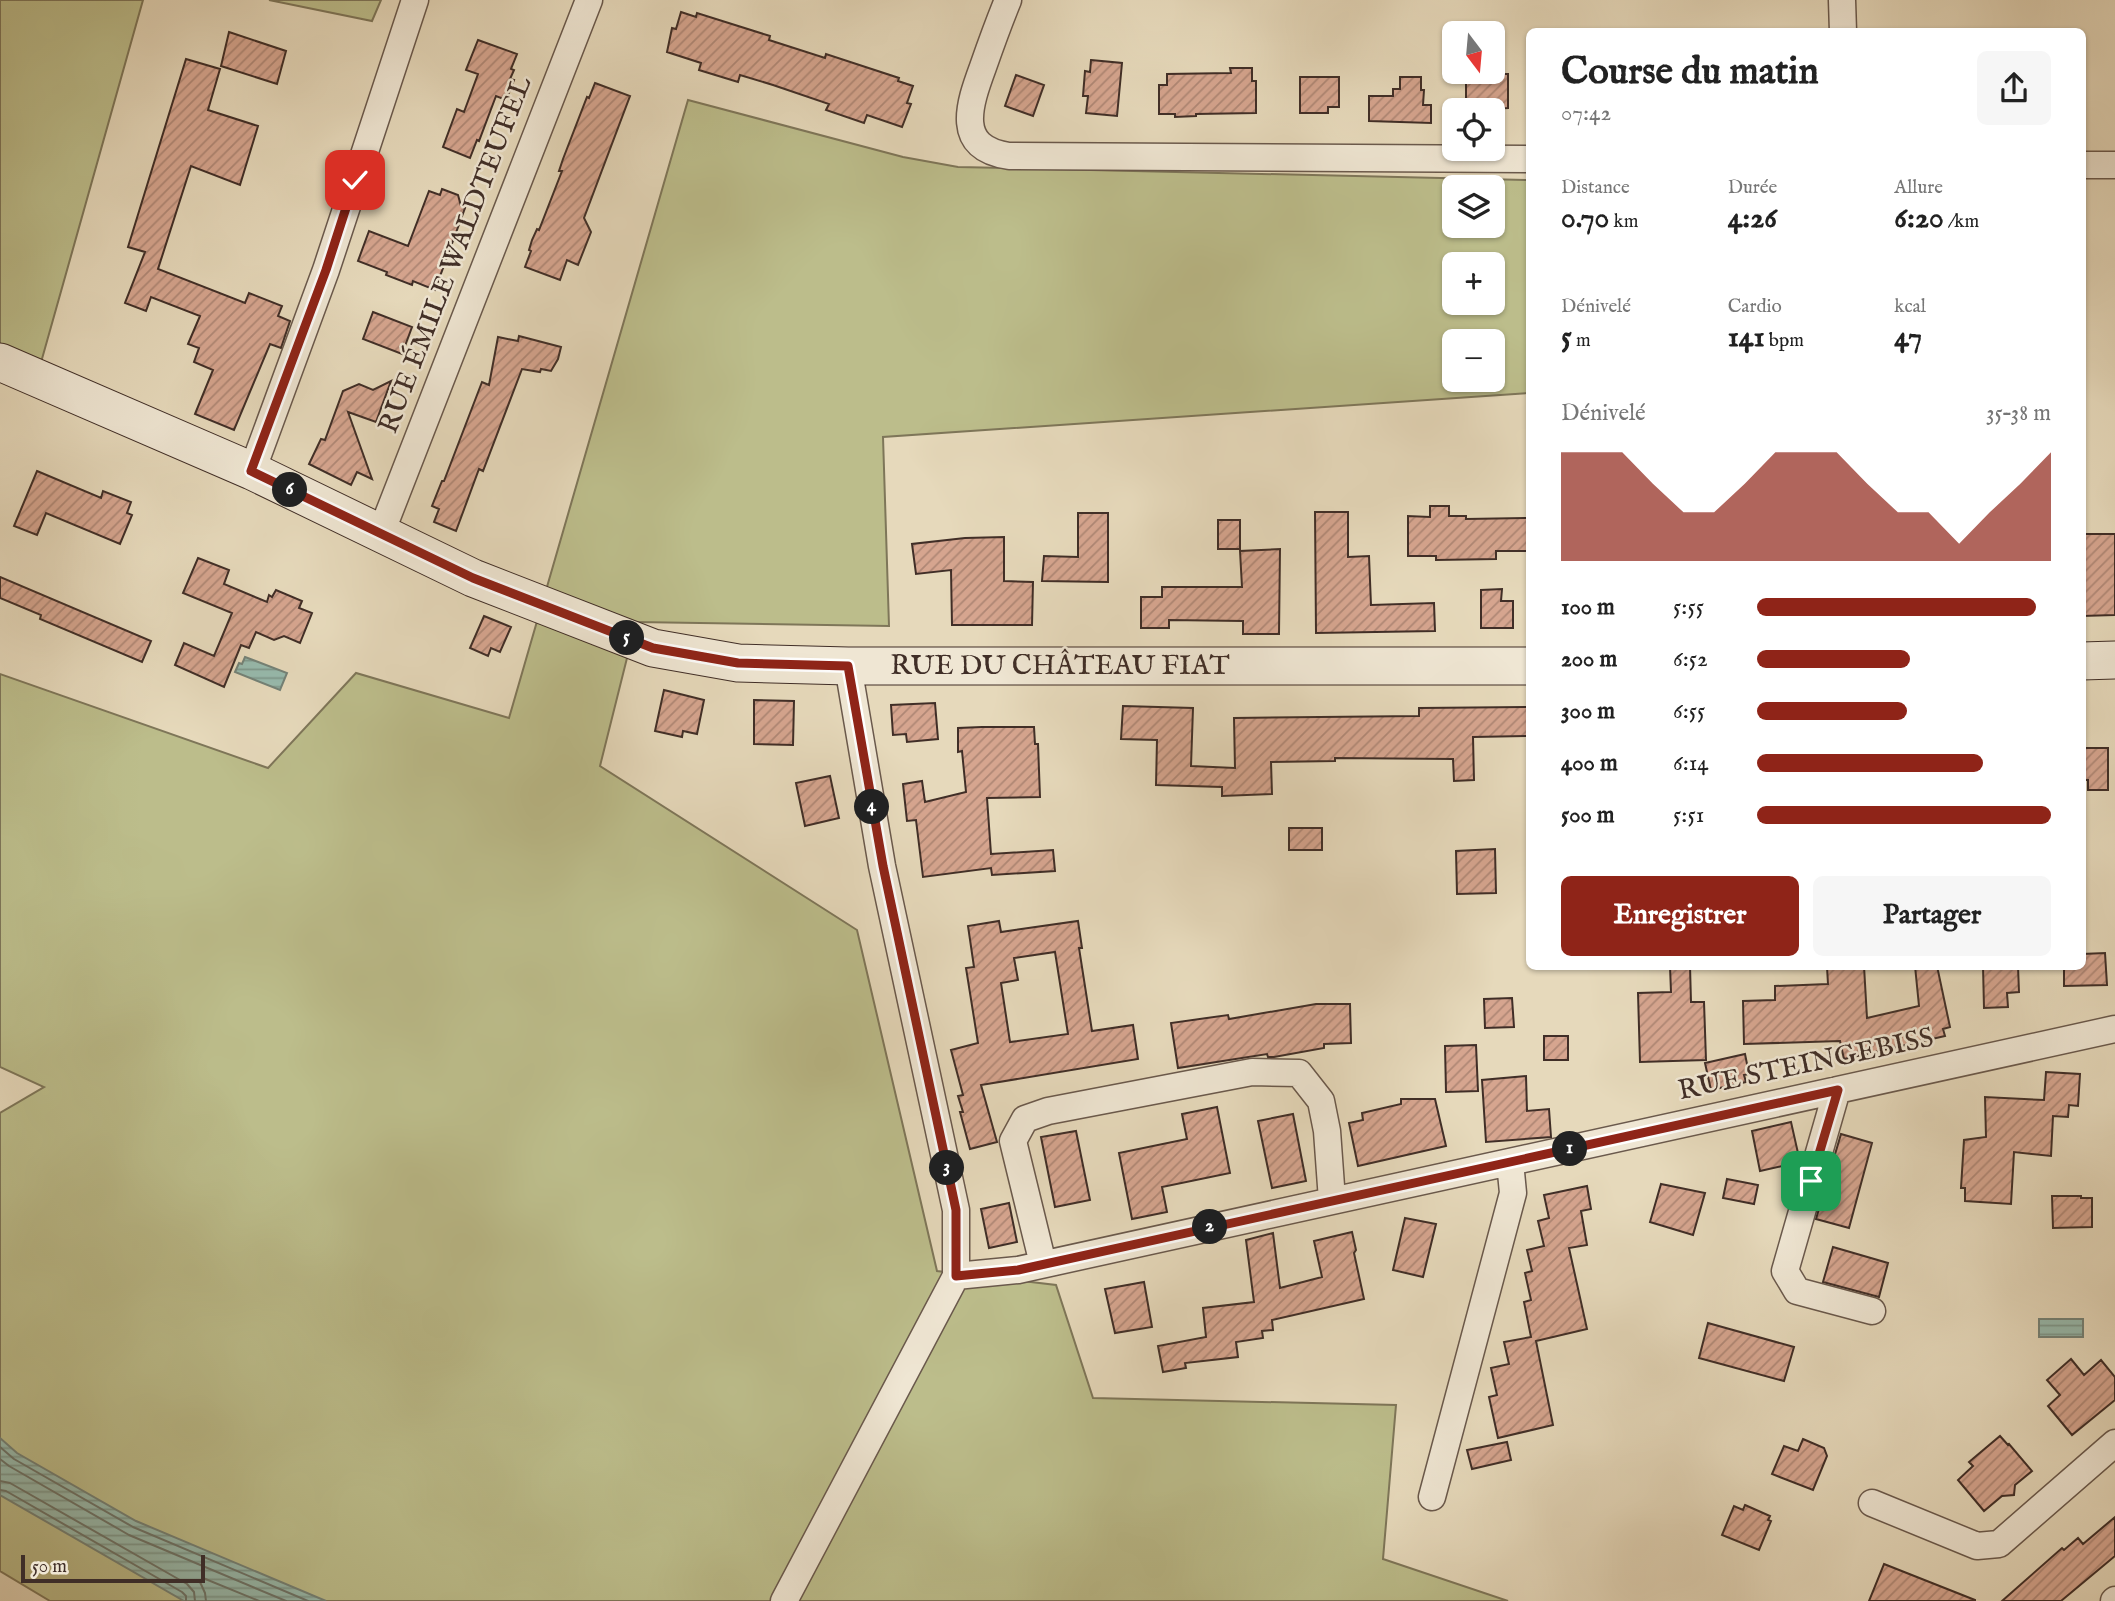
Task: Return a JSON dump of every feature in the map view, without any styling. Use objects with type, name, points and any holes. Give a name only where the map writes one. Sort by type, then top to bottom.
[{"type":"street","points":[[251,471],[326,270],[415,0]]},
{"type":"street","name":"RUE ÉMILE WALDTEUFEL","points":[[381,533],[589,0]]},
{"type":"street","points":[[1008,0],[974,92],[969,118],[976,141],[994,153],[1009,156],[1526,159]]},
{"type":"street","points":[[1842,0],[1843,28]]},
{"type":"street","points":[[2086,165],[2115,165]]},
{"type":"street","name":"RUE DU CHÂTEAU FIAT","points":[[0,362],[251,471],[473,578],[653,648],[738,663],[848,666],[1526,666]]},
{"type":"street","points":[[2086,661],[2115,660]]},
{"type":"street","points":[[785,1601],[956,1276],[956,1210],[883,866],[848,666]]},
{"type":"street","name":"RUE STEINGEBISS","points":[[956,1276],[1018,1270],[2115,1029]]},
{"type":"street","points":[[1043,1264],[1013,1141],[1025,1119],[1048,1111],[1252,1072],[1299,1073],[1321,1101],[1327,1131],[1332,1200]]},
{"type":"street","points":[[1838,1090],[1785,1272],[1797,1291],[1872,1311]]},
{"type":"street","points":[[1432,1497],[1513,1193],[1510,1162]]},
{"type":"street","points":[[1871,1503],[1977,1546],[1999,1544],[2115,1443]]},
{"type":"green space","points":[[0,0],[143,0],[40,366],[0,349]]},
{"type":"green space","points":[[269,0],[381,0],[372,21]]},
{"type":"green space","points":[[688,100],[903,157],[958,167],[1442,178],[1442,238],[1505,238],[1505,179],[1526,180],[1526,393],[883,437],[889,626],[636,622],[600,766],[857,930],[937,1271],[1056,1285],[1093,1398],[1396,1405],[1383,1559],[1508,1601],[50,1601],[0,1571],[0,1113],[44,1087],[0,1067],[0,674],[268,768],[356,673],[509,718]]},
{"type":"water","points":[[245,657],[287,673],[280,690],[235,672]]},
{"type":"water","points":[[2039,1319],[2083,1319],[2083,1337],[2039,1337]]},
{"type":"water","points":[[0,1438],[17,1453],[136,1521],[326,1601],[184,1601],[0,1495]]},
{"type":"building","points":[[681,12],[696,17],[697,13],[770,36],[769,40],[825,58],[826,54],[899,78],[898,81],[913,86],[907,103],[911,104],[902,127],[867,115],[864,123],[826,110],[829,104],[773,85],[740,75],[738,82],[699,70],[701,63],[667,52],[672,28],[676,29]]},
{"type":"building","points":[[229,32],[286,51],[277,84],[221,66]]},
{"type":"building","points":[[478,40],[517,54],[511,69],[514,70],[510,79],[514,80],[506,100],[496,96],[470,158],[443,147],[457,109],[464,112],[478,74],[466,70]]},
{"type":"building","points":[[186,59],[220,69],[208,110],[258,126],[240,185],[191,166],[158,269],[245,303],[249,293],[282,306],[278,316],[290,321],[281,348],[270,344],[234,430],[195,414],[213,370],[194,362],[199,348],[188,344],[200,316],[151,297],[146,311],[125,303],[145,252],[128,247]]},
{"type":"building","points":[[1091,60],[1122,63],[1117,116],[1086,113],[1088,96],[1083,96],[1085,71],[1090,72]]},
{"type":"building","points":[[1230,68],[1252,68],[1252,81],[1256,81],[1256,113],[1175,117],[1175,114],[1159,114],[1159,85],[1167,85],[1167,74],[1231,73]]},
{"type":"building","points":[[1505,74],[1508,74],[1508,108],[1505,108],[1505,98],[1466,98],[1466,84],[1505,84]]},
{"type":"building","points":[[1016,75],[1044,85],[1033,116],[1005,106]]},
{"type":"building","points":[[1300,77],[1339,77],[1339,107],[1328,107],[1328,113],[1300,113]]},
{"type":"building","points":[[1400,77],[1421,77],[1423,105],[1431,105],[1431,123],[1369,121],[1369,96],[1393,96],[1393,89],[1400,89]]},
{"type":"building","points":[[595,83],[630,96],[584,218],[591,232],[578,265],[567,260],[560,280],[525,267],[532,240],[537,229],[539,230],[562,171],[559,171],[563,159]]},
{"type":"building","points":[[442,189],[458,195],[461,206],[465,208],[435,290],[413,281],[412,285],[358,261],[369,231],[408,246],[429,191],[440,195]]},
{"type":"building","points":[[373,312],[412,327],[402,354],[363,339]]},
{"type":"building","points":[[519,336],[561,347],[558,359],[551,371],[522,369],[483,471],[479,469],[456,531],[434,522],[439,509],[432,506],[482,382],[489,385],[498,337],[518,341]]},
{"type":"building","points":[[391,381],[376,422],[348,412],[372,479],[357,472],[351,485],[309,464],[321,439],[325,440],[343,391],[359,384],[373,390]]},
{"type":"building","points":[[37,471],[101,498],[103,491],[131,502],[127,513],[132,515],[120,544],[46,513],[37,535],[14,526]]},
{"type":"building","points":[[1430,506],[1449,506],[1449,516],[1466,516],[1466,519],[1526,518],[1526,551],[1496,551],[1496,559],[1436,560],[1436,556],[1408,556],[1408,516],[1430,517]]},
{"type":"building","points":[[1315,512],[1348,512],[1348,557],[1369,556],[1371,605],[1434,603],[1435,631],[1316,633]]},
{"type":"building","points":[[1078,513],[1108,513],[1108,582],[1042,581],[1044,556],[1078,557]]},
{"type":"building","points":[[1218,520],[1240,520],[1240,549],[1218,549]]},
{"type":"building","points":[[2086,534],[2115,534],[2115,615],[2086,616]]},
{"type":"building","points":[[1004,537],[1004,581],[1033,582],[1032,625],[952,625],[951,570],[916,574],[912,544]]},
{"type":"building","points":[[1280,549],[1279,634],[1243,634],[1243,621],[1169,620],[1169,628],[1141,628],[1141,597],[1162,597],[1162,587],[1242,587],[1240,551]]},
{"type":"building","points":[[198,558],[229,570],[224,584],[267,602],[269,595],[272,597],[276,590],[302,601],[299,608],[312,613],[300,643],[284,636],[274,640],[256,632],[249,648],[241,645],[224,687],[175,665],[184,643],[214,656],[232,613],[183,593]]},
{"type":"building","points":[[0,577],[151,641],[142,662],[40,619],[41,615],[0,598]]},
{"type":"building","points":[[1502,589],[1501,601],[1513,601],[1513,628],[1481,628],[1481,590]]},
{"type":"building","points":[[484,616],[511,627],[500,652],[491,648],[488,656],[470,648]]},
{"type":"building","points":[[664,690],[704,700],[697,734],[683,731],[682,737],[655,731]]},
{"type":"building","points":[[754,700],[794,701],[793,745],[754,744]]},
{"type":"building","points":[[935,703],[938,739],[907,742],[906,734],[893,735],[891,705]]},
{"type":"building","points":[[1123,706],[1193,708],[1191,766],[1235,768],[1234,718],[1419,716],[1419,708],[1526,707],[1526,736],[1473,737],[1474,780],[1454,781],[1453,759],[1335,758],[1335,761],[1271,762],[1272,794],[1222,796],[1222,787],[1156,785],[1157,740],[1121,739]]},
{"type":"building","points":[[1034,727],[1035,744],[1038,744],[1040,797],[987,798],[991,854],[1053,850],[1055,871],[992,875],[991,868],[923,877],[916,820],[907,821],[903,784],[922,781],[925,802],[966,792],[962,751],[958,752],[958,728]]},
{"type":"building","points":[[2086,748],[2108,748],[2108,790],[2088,790]]},
{"type":"building","points":[[830,776],[839,818],[805,826],[796,783]]},
{"type":"building","points":[[1289,828],[1322,828],[1322,850],[1289,850]]},
{"type":"building","points":[[1495,849],[1496,893],[1457,894],[1456,851]]},
{"type":"building","points":[[999,921],[1001,932],[1078,921],[1082,948],[1079,948],[1092,1031],[1133,1025],[1138,1059],[981,1085],[997,1142],[970,1149],[960,1112],[963,1112],[958,1096],[963,1095],[951,1050],[978,1043],[966,968],[974,967],[968,926]],"holes":[[[1055,952],[1068,1034],[1010,1042],[1001,983],[1018,980],[1014,958]]]},
{"type":"building","points":[[2105,953],[2107,985],[2064,986],[2064,970],[2086,970],[2086,954]]},
{"type":"building","points":[[1670,970],[1690,970],[1691,1002],[1704,1002],[1706,1060],[1640,1062],[1638,993],[1671,992]]},
{"type":"building","points":[[1827,970],[1864,970],[1867,1018],[1919,1006],[1915,970],[1938,970],[1950,1027],[1943,1029],[1945,1036],[1844,1059],[1840,1041],[1744,1044],[1743,1001],[1775,1000],[1775,986],[1828,984]]},
{"type":"building","points":[[1983,970],[2018,970],[2019,992],[2007,993],[2008,1007],[1984,1008]]},
{"type":"building","points":[[1512,998],[1514,1027],[1485,1028],[1484,999]]},
{"type":"building","points":[[1316,1004],[1350,1004],[1351,1043],[1324,1044],[1324,1048],[1274,1057],[1268,1057],[1267,1054],[1178,1068],[1171,1023],[1228,1015],[1229,1019]]},
{"type":"building","points":[[1544,1036],[1568,1036],[1568,1060],[1544,1060]]},
{"type":"building","points":[[1476,1045],[1478,1091],[1446,1092],[1445,1046]]},
{"type":"building","points":[[1745,1054],[1749,1074],[1744,1075],[1746,1082],[1711,1090],[1705,1063]]},
{"type":"building","points":[[2046,1072],[2080,1074],[2078,1106],[2069,1105],[2068,1117],[2053,1116],[2051,1156],[2014,1152],[2011,1204],[1965,1201],[1965,1188],[1961,1188],[1964,1140],[1986,1137],[1985,1097],[2044,1100]]},
{"type":"building","points":[[1526,1076],[1527,1111],[1549,1109],[1551,1137],[1486,1142],[1482,1080]]},
{"type":"building","points":[[1401,1099],[1435,1099],[1446,1146],[1358,1166],[1349,1123],[1363,1120],[1362,1113],[1401,1104]]},
{"type":"building","points":[[1217,1107],[1230,1173],[1162,1187],[1167,1212],[1132,1219],[1119,1153],[1187,1139],[1182,1114]]},
{"type":"building","points":[[1293,1114],[1306,1181],[1272,1188],[1258,1121]]},
{"type":"building","points":[[1791,1122],[1800,1162],[1760,1171],[1752,1131]]},
{"type":"building","points":[[1076,1131],[1090,1200],[1055,1207],[1041,1137]]},
{"type":"building","points":[[1841,1134],[1872,1143],[1849,1228],[1816,1219]]},
{"type":"building","points":[[1727,1179],[1758,1185],[1754,1204],[1723,1198]]},
{"type":"building","points":[[1661,1184],[1705,1193],[1693,1235],[1650,1222]]},
{"type":"building","points":[[1587,1186],[1591,1209],[1581,1211],[1587,1245],[1569,1248],[1587,1329],[1536,1341],[1553,1425],[1498,1438],[1489,1397],[1497,1395],[1491,1368],[1509,1364],[1504,1342],[1531,1337],[1524,1302],[1531,1300],[1525,1273],[1532,1271],[1527,1250],[1544,1246],[1538,1221],[1549,1218],[1544,1195]]},
{"type":"building","points":[[2052,1196],[2092,1198],[2092,1227],[2053,1228]]},
{"type":"building","points":[[1009,1203],[1017,1242],[989,1248],[981,1209]]},
{"type":"building","points":[[1405,1218],[1436,1224],[1423,1277],[1393,1270]]},
{"type":"building","points":[[1352,1232],[1364,1299],[1272,1320],[1273,1330],[1262,1331],[1263,1338],[1236,1342],[1238,1357],[1185,1363],[1186,1368],[1163,1372],[1158,1346],[1206,1337],[1203,1308],[1254,1302],[1246,1240],[1273,1233],[1280,1288],[1322,1277],[1314,1241]]},
{"type":"building","points":[[1833,1247],[1888,1263],[1879,1297],[1823,1282]]},
{"type":"building","points":[[1144,1282],[1152,1327],[1115,1333],[1105,1289]]},
{"type":"building","points":[[1708,1323],[1794,1347],[1784,1381],[1699,1358]]},
{"type":"building","points":[[2071,1359],[2084,1375],[2101,1360],[2115,1377],[2115,1400],[2072,1435],[2048,1406],[2060,1395],[2047,1380]]},
{"type":"building","points":[[2000,1436],[2032,1471],[2015,1485],[2014,1495],[2002,1496],[1984,1511],[1958,1480],[1973,1466],[1969,1462]]},
{"type":"building","points":[[1803,1439],[1824,1448],[1827,1456],[1813,1490],[1772,1474],[1784,1446],[1798,1451]]},
{"type":"building","points":[[1507,1442],[1511,1460],[1472,1469],[1467,1450]]},
{"type":"building","points":[[1745,1505],[1770,1516],[1768,1520],[1771,1521],[1759,1550],[1722,1535],[1734,1506],[1743,1510]]},
{"type":"building","points":[[2115,1517],[2115,1556],[2061,1601],[2002,1601],[2062,1548],[2064,1550],[2078,1538],[2083,1544]]},
{"type":"building","points":[[1884,1564],[1975,1600],[1975,1601],[1869,1601]]},
{"type":"route","points":[[355,180],[326,270],[251,471],[473,578],[653,648],[738,663],[848,666],[883,866],[956,1210],[956,1276],[1018,1270],[1838,1090],[1811,1181]]}]
